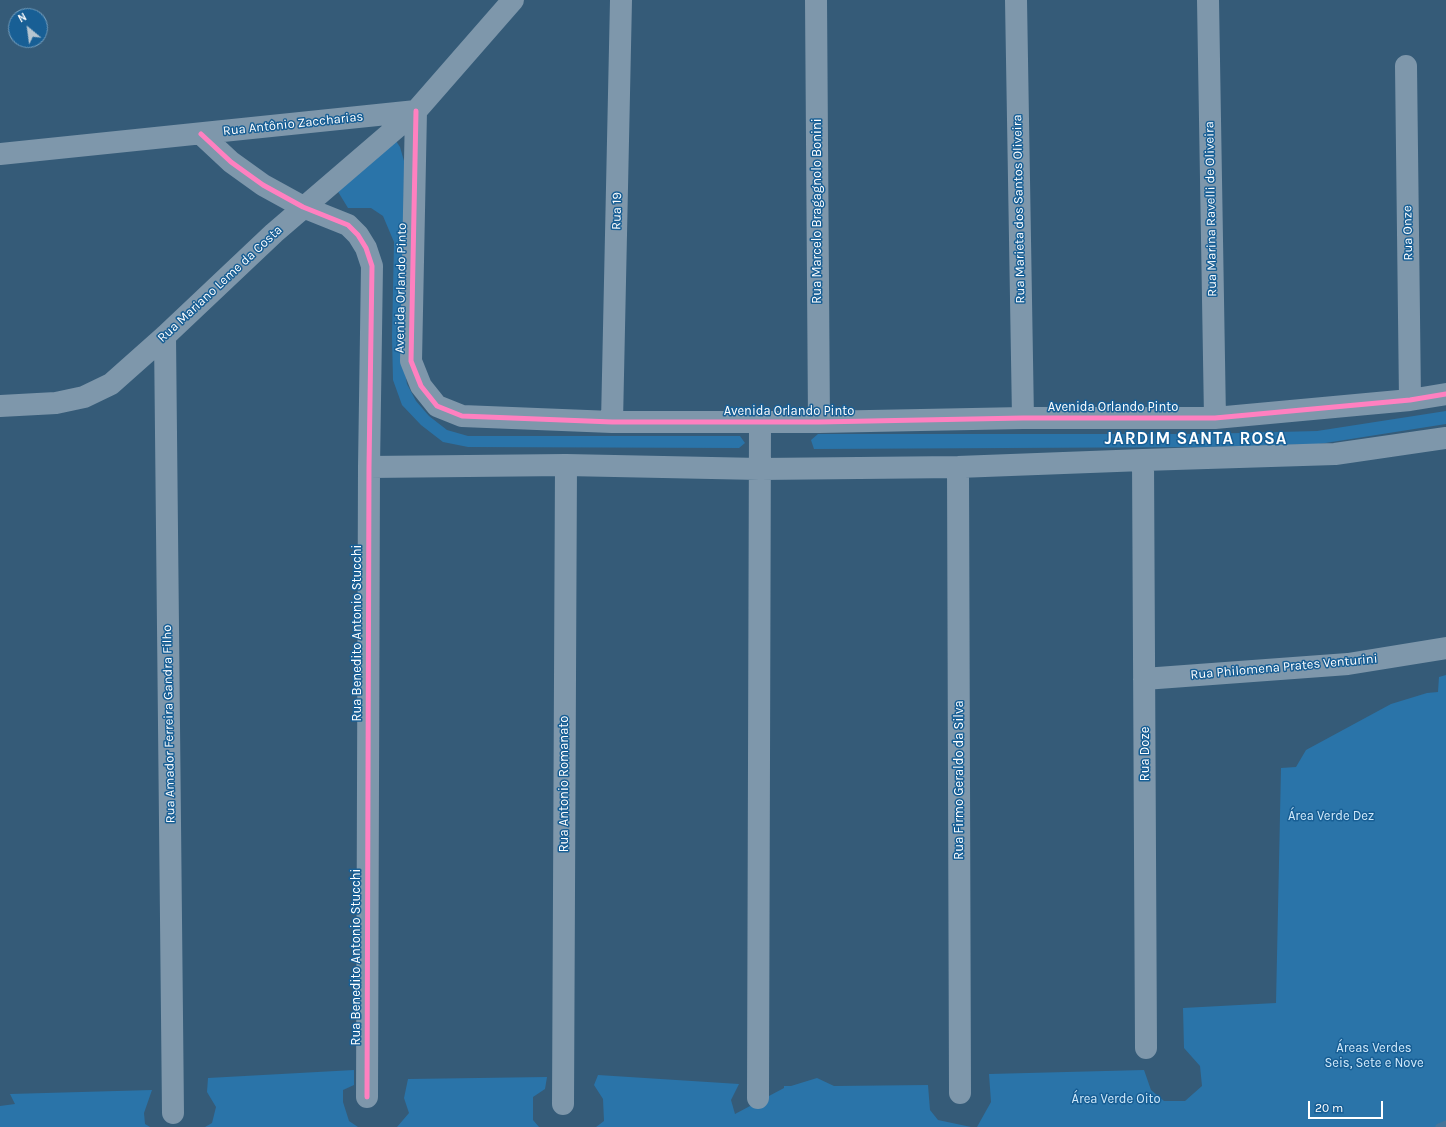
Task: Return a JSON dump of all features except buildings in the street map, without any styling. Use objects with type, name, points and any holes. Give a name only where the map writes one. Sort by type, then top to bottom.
[{"type":"street","points":[[416,111],[514,0]]},
{"type":"street","name":"Rua 19","points":[[612,422],[621,0]]},
{"type":"street","name":"Rua Marcelo Bragagnolo Bonini","points":[[816,0],[819,422]]},
{"type":"street","name":"Rua Marieta dos Santos Oliveira","points":[[1016,0],[1023,418]]},
{"type":"street","name":"Rua Marina Ravelli de Oliveira","points":[[1208,0],[1215,418]]},
{"type":"street","name":"Rua Onze","points":[[1406,66],[1410,400]]},
{"type":"street","name":"Rua Antônio Zaccharias","points":[[0,154],[416,111]]},
{"type":"street","name":"Rua Mariano Leme da Costa","points":[[0,406],[56,404],[84,397],[111,384],[303,207],[416,111]]},
{"type":"street","name":"Avenida Orlando Pinto","points":[[416,111],[411,362],[420,386],[437,406],[462,416],[612,422],[819,422],[1023,418],[1215,418],[1410,400],[1446,394]]},
{"type":"street","name":"Rua Benedito Antonio Stucchi","points":[[201,134],[231,162],[263,185],[303,207],[348,225],[358,235],[366,248],[372,266],[369,467],[367,1097]]},
{"type":"street","name":"Rua Amador Ferreira Gandra Filho","points":[[164,336],[173,1113]]},
{"type":"street","points":[[758,1098],[760,422]]},
{"type":"street","points":[[369,467],[566,465],[760,470],[958,468],[1335,454],[1446,438]]},
{"type":"street","name":"Rua Doze","points":[[1143,460],[1146,1048]]},
{"type":"street","name":"Rua Antonio Romanato","points":[[563,1104],[566,465]]},
{"type":"street","name":"Rua Firmo Geraldo da Silva","points":[[958,468],[960,1093]]},
{"type":"street","name":"Rua Philomena Prates Venturini","points":[[1144,679],[1348,664],[1446,648]]},
{"type":"green space","points":[[392,135],[400,147],[404,161],[403,361],[407,384],[416,401],[429,416],[447,430],[468,436],[740,436],[745,443],[739,448],[468,447],[443,442],[421,425],[402,405],[393,380],[392,337],[394,242],[383,216],[371,208],[348,208],[337,190]]},
{"type":"green space","points":[[1446,411],[1446,424],[1319,444],[1203,447],[814,449],[811,440],[818,434],[1201,434],[1317,431]]},
{"type":"green space","points":[[1446,675],[1446,1127],[977,1127],[991,1102],[989,1074],[1144,1070],[1151,1090],[1164,1101],[1185,1101],[1202,1086],[1200,1066],[1184,1048],[1183,1008],[1276,1003],[1281,768],[1296,767],[1306,750],[1391,704],[1427,693],[1438,692],[1439,677]]},
{"type":"green space","points":[[354,1070],[354,1085],[343,1090],[343,1102],[349,1121],[358,1127],[205,1127],[212,1123],[216,1107],[207,1092],[208,1078]]},
{"type":"green space","points":[[598,1075],[739,1084],[731,1100],[735,1114],[784,1088],[784,1086],[791,1086],[817,1078],[834,1086],[928,1085],[930,1110],[938,1120],[971,1127],[596,1127],[604,1121],[603,1099],[594,1085]]},
{"type":"green space","points":[[547,1077],[545,1089],[533,1097],[533,1120],[539,1127],[397,1127],[409,1113],[404,1098],[408,1079]]},
{"type":"green space","points":[[152,1090],[144,1113],[145,1124],[150,1127],[0,1127],[0,1106],[15,1104],[10,1094]]},
{"type":"waterway","points":[[1439,1127],[1446,1124]]},
{"type":"cycle path","points":[[416,111],[411,361],[421,386],[437,406],[462,416],[612,422],[819,422],[1023,418],[1215,418],[1410,400],[1446,394]]},
{"type":"cycle path","points":[[201,134],[231,162],[263,185],[303,207],[348,225],[358,235],[366,248],[372,266],[369,467],[367,1097]]},
{"type":"district","name":"JARDIM SANTA ROSA","points":[[1196,439]]},
{"type":"park label","name":"Área Verde Dez","points":[[1331,816]]},
{"type":"park label","name":"Áreas Verdes Seis, Sete e Nove","points":[[1374,1056]]},
{"type":"park label","name":"Área Verde Oito","points":[[1116,1099]]}]
